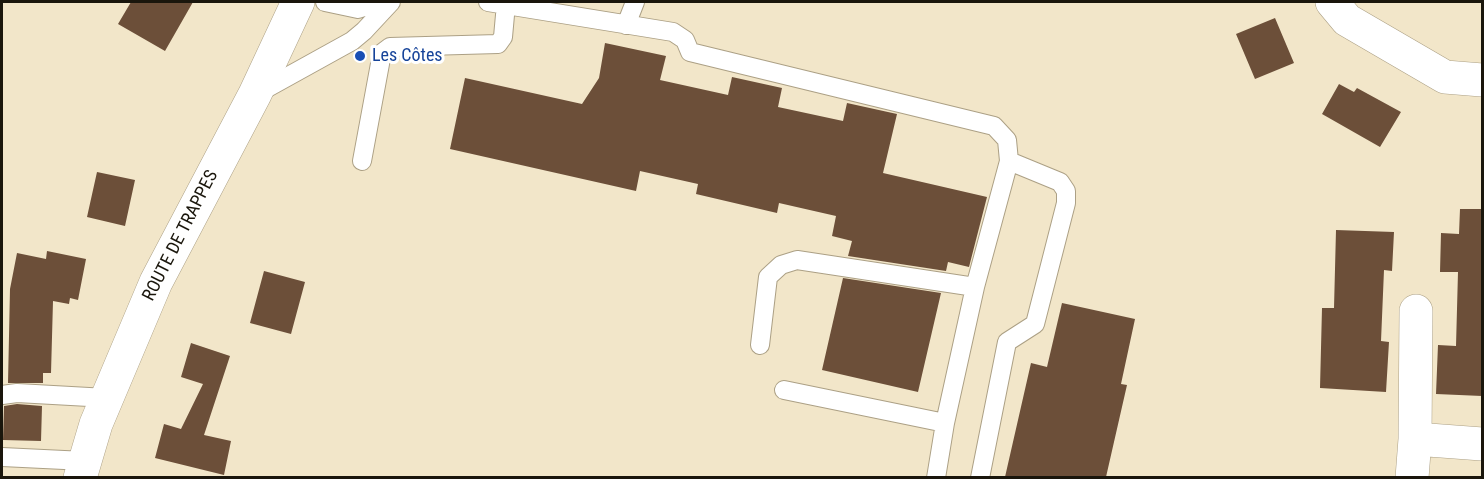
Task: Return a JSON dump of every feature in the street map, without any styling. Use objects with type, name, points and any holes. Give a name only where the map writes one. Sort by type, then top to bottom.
[{"type":"main road","name":"ROUTE DE TRAPPES","points":[[83,469],[96,424],[156,282],[255,94],[298,2]]},
{"type":"main road","points":[[1332,2],[1347,20],[1444,77],[1482,80]]},
{"type":"main road","points":[[1412,477],[1415,439],[1416,311]]},
{"type":"main road","points":[[1415,439],[1482,444]]},
{"type":"lane","points":[[325,2],[358,9],[380,2]]},
{"type":"lane","points":[[255,94],[352,41],[391,2]]},
{"type":"lane","points":[[626,25],[635,2]]},
{"type":"lane","points":[[362,161],[382,53],[390,46],[498,44],[503,37],[497,3],[548,6],[626,25],[673,32],[685,40],[690,52],[994,126],[1007,140],[1009,161],[975,287],[945,423],[936,477]]},
{"type":"lane","points":[[980,477],[1006,342],[1035,324],[1066,202],[1066,191],[1060,182],[1009,161]]},
{"type":"lane","points":[[759,345],[768,277],[781,265],[797,260],[975,287]]},
{"type":"lane","points":[[784,390],[945,423]]},
{"type":"lane","points":[[2,395],[17,393],[107,398]]},
{"type":"lane","points":[[2,457],[83,469]]},
{"type":"building","points":[[131,2],[193,2],[165,51],[118,24]]},
{"type":"building","points":[[1275,18],[1294,63],[1255,79],[1236,34]]},
{"type":"building","points":[[605,43],[666,56],[660,80],[728,95],[732,77],[782,88],[778,107],[843,121],[847,103],[897,114],[883,173],[987,197],[969,267],[948,262],[946,271],[848,256],[852,241],[832,236],[836,216],[779,203],[777,213],[696,194],[698,184],[640,171],[636,191],[450,149],[465,78],[582,104],[599,78]]},
{"type":"building","points":[[1339,84],[1354,92],[1357,88],[1401,112],[1380,147],[1322,114]]},
{"type":"building","points":[[97,172],[135,180],[125,226],[87,217]]},
{"type":"building","points":[[1460,209],[1482,209],[1482,396],[1436,394],[1438,345],[1456,346],[1458,272],[1440,272],[1441,233],[1459,234]]},
{"type":"building","points":[[1336,230],[1394,232],[1392,271],[1384,270],[1381,341],[1389,342],[1386,392],[1320,388],[1322,308],[1334,308]]},
{"type":"building","points":[[47,251],[86,259],[78,300],[70,298],[69,304],[53,301],[51,373],[43,373],[43,383],[8,383],[10,289],[17,253],[46,259]]},
{"type":"building","points":[[264,271],[305,282],[291,334],[250,323]]},
{"type":"building","points":[[843,278],[941,293],[918,392],[822,370]]},
{"type":"building","points":[[1062,303],[1135,319],[1121,384],[1127,385],[1106,477],[1005,477],[1031,363],[1047,367]]},
{"type":"building","points":[[191,343],[230,356],[204,435],[231,441],[224,475],[155,458],[164,424],[181,429],[203,384],[181,377]]},
{"type":"building","points":[[17,404],[42,406],[41,441],[3,440],[4,406]]},
{"type":"place","name":"Les Côtes","points":[[360,56]]}]
